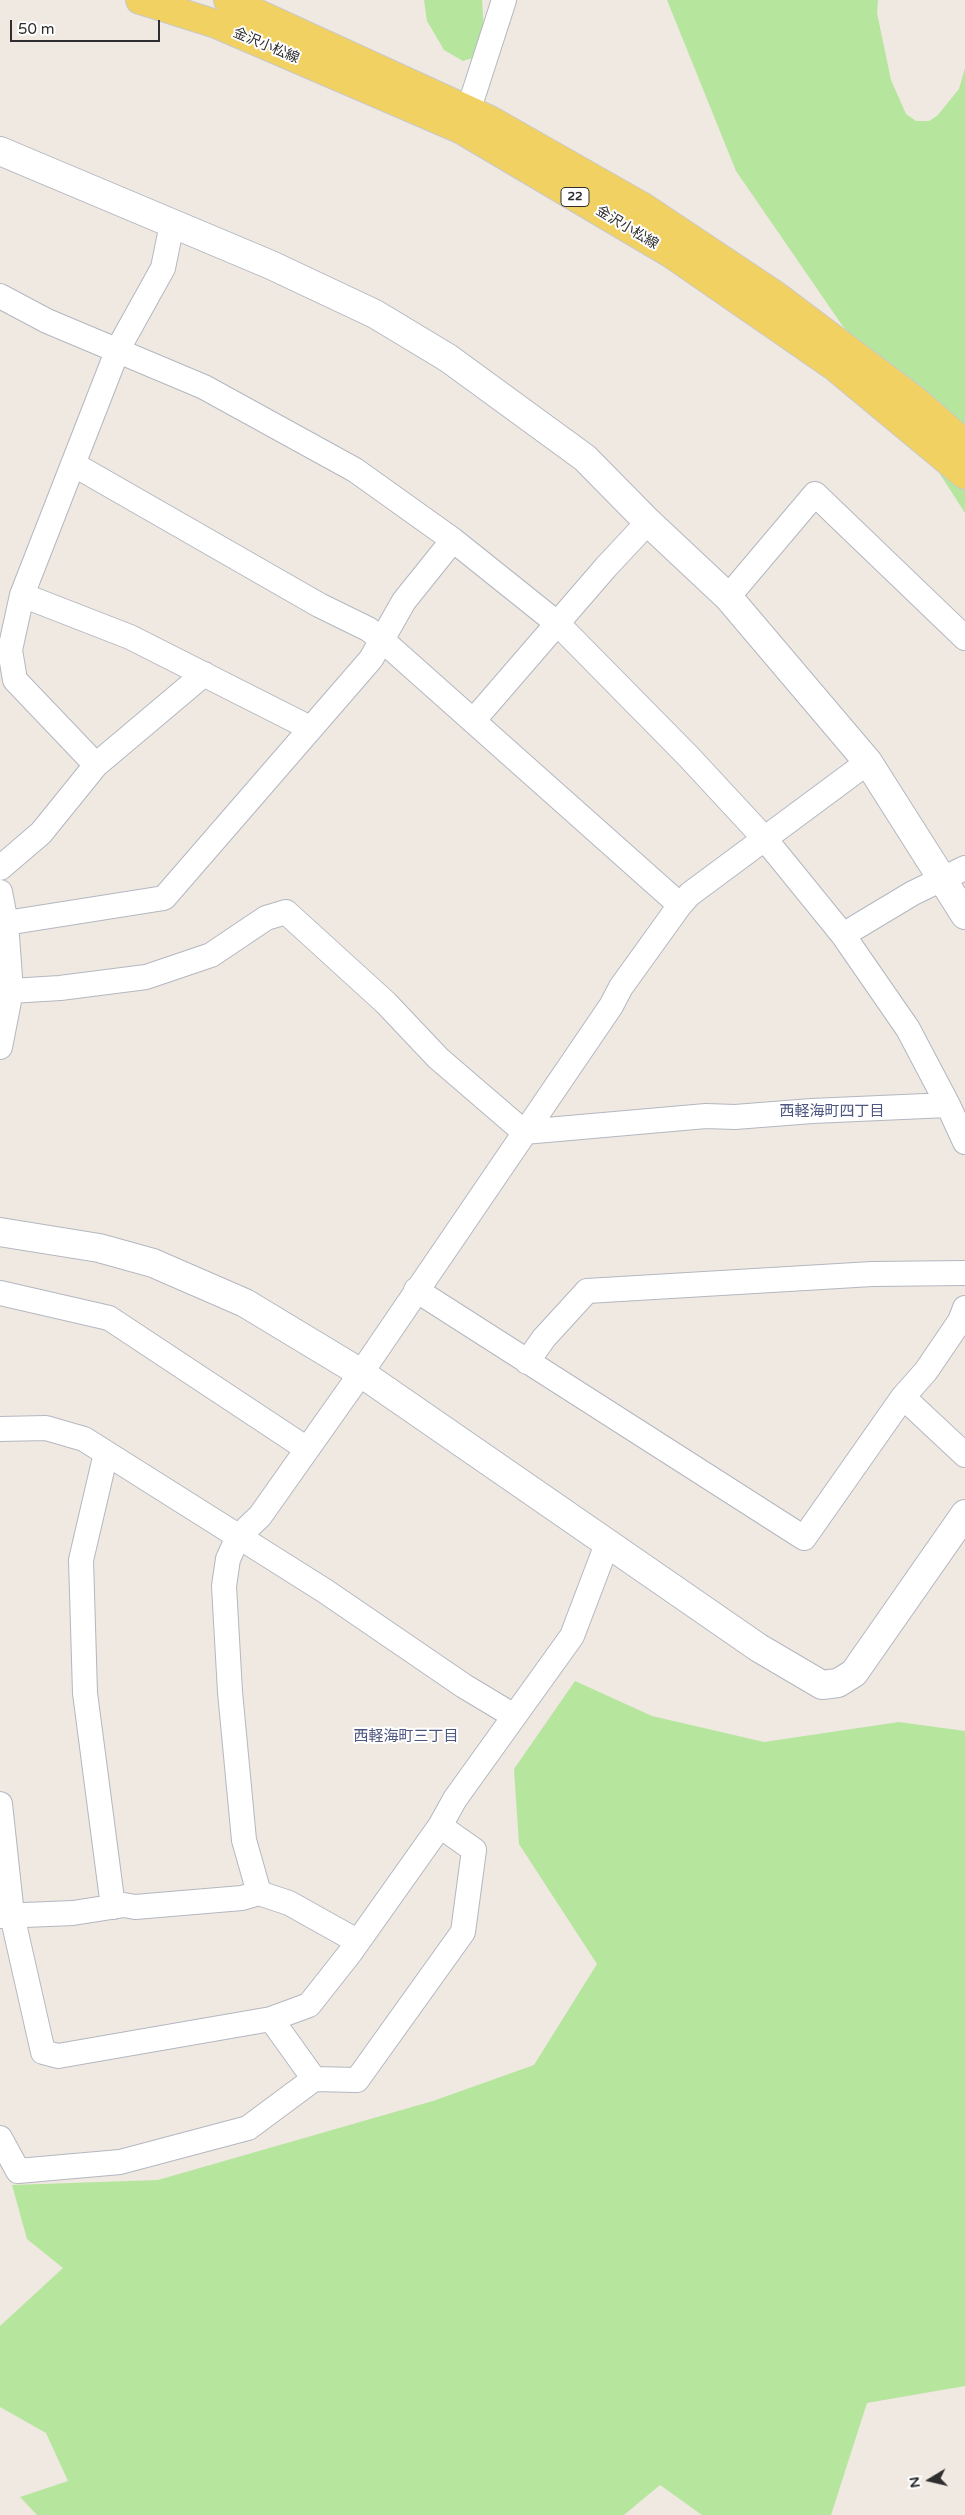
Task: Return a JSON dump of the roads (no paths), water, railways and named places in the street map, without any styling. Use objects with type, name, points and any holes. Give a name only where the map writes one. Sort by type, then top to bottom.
[{"type":"main road","name":"金沢小松線","points":[[140,0],[216,24],[466,120],[490,120],[643,208],[776,295],[916,401],[965,444]]},
{"type":"main road","name":"金沢小松線","points":[[228,0],[466,120],[678,259],[834,367],[965,475]]},
{"type":"street","points":[[466,120],[504,0]]},
{"type":"street","points":[[0,151],[271,265],[375,314],[448,358],[585,458],[648,522],[728,597],[868,762],[954,873],[965,915]]},
{"type":"street","points":[[96,765],[15,680],[10,650],[22,595],[118,349],[163,268],[172,224]]},
{"type":"street","points":[[0,296],[47,321],[118,349],[204,387],[355,470],[453,540],[558,624],[690,757],[765,838],[843,935],[908,1029],[965,1142]]},
{"type":"street","points":[[73,464],[381,639],[472,722],[680,905]]},
{"type":"street","points":[[728,597],[815,494],[965,638]]},
{"type":"street","points":[[472,722],[606,567],[648,522]]},
{"type":"street","points":[[6,923],[164,898],[371,659],[404,601],[453,540]]},
{"type":"street","points":[[22,595],[130,637],[310,728]]},
{"type":"street","points":[[0,868],[41,834],[96,765],[204,674]]},
{"type":"street","points":[[259,1893],[244,1840],[230,1692],[224,1586],[228,1559],[238,1536],[260,1516],[361,1373],[611,1006],[621,987],[680,905],[690,894],[868,762]]},
{"type":"street","points":[[843,935],[913,893],[954,873]]},
{"type":"street","points":[[0,892],[6,923],[11,990],[0,1047]]},
{"type":"street","points":[[11,990],[60,988],[146,977],[211,955],[266,918],[286,912],[386,1003],[438,1058],[524,1132],[706,1116],[735,1117],[812,1111],[948,1105]]},
{"type":"street","points":[[0,1232],[90,1246],[153,1263],[245,1303],[361,1373],[759,1648],[822,1685],[838,1683],[854,1673],[965,1514]]},
{"type":"street","points":[[527,1362],[544,1338],[587,1291],[872,1274],[965,1273]]},
{"type":"street","points":[[416,1290],[804,1538],[903,1397],[926,1371],[960,1321],[965,1308]]},
{"type":"street","points":[[0,1293],[109,1318],[307,1449]]},
{"type":"street","points":[[903,1397],[965,1455]]},
{"type":"street","points":[[0,1430],[46,1428],[84,1439],[325,1592],[464,1686],[514,1716]]},
{"type":"street","points":[[106,1453],[81,1560],[85,1692],[113,1907]]},
{"type":"street","points":[[0,1804],[6,1915],[43,2052],[58,2056],[271,2019],[309,2005],[440,1826],[455,1799],[572,1636],[607,1544]]},
{"type":"street","points":[[0,2138],[18,2171],[120,2162],[248,2128],[314,2079],[357,2080],[463,1932],[474,1850],[440,1826]]},
{"type":"street","points":[[6,1915],[73,1913],[113,1907],[242,1898],[259,1893],[289,1903],[357,1941]]},
{"type":"street","points":[[271,2019],[314,2079]]},
{"type":"district","name":"西軽海町四丁目","points":[[832,1112]]},
{"type":"district","name":"西軽海町三丁目","points":[[406,1737]]}]
